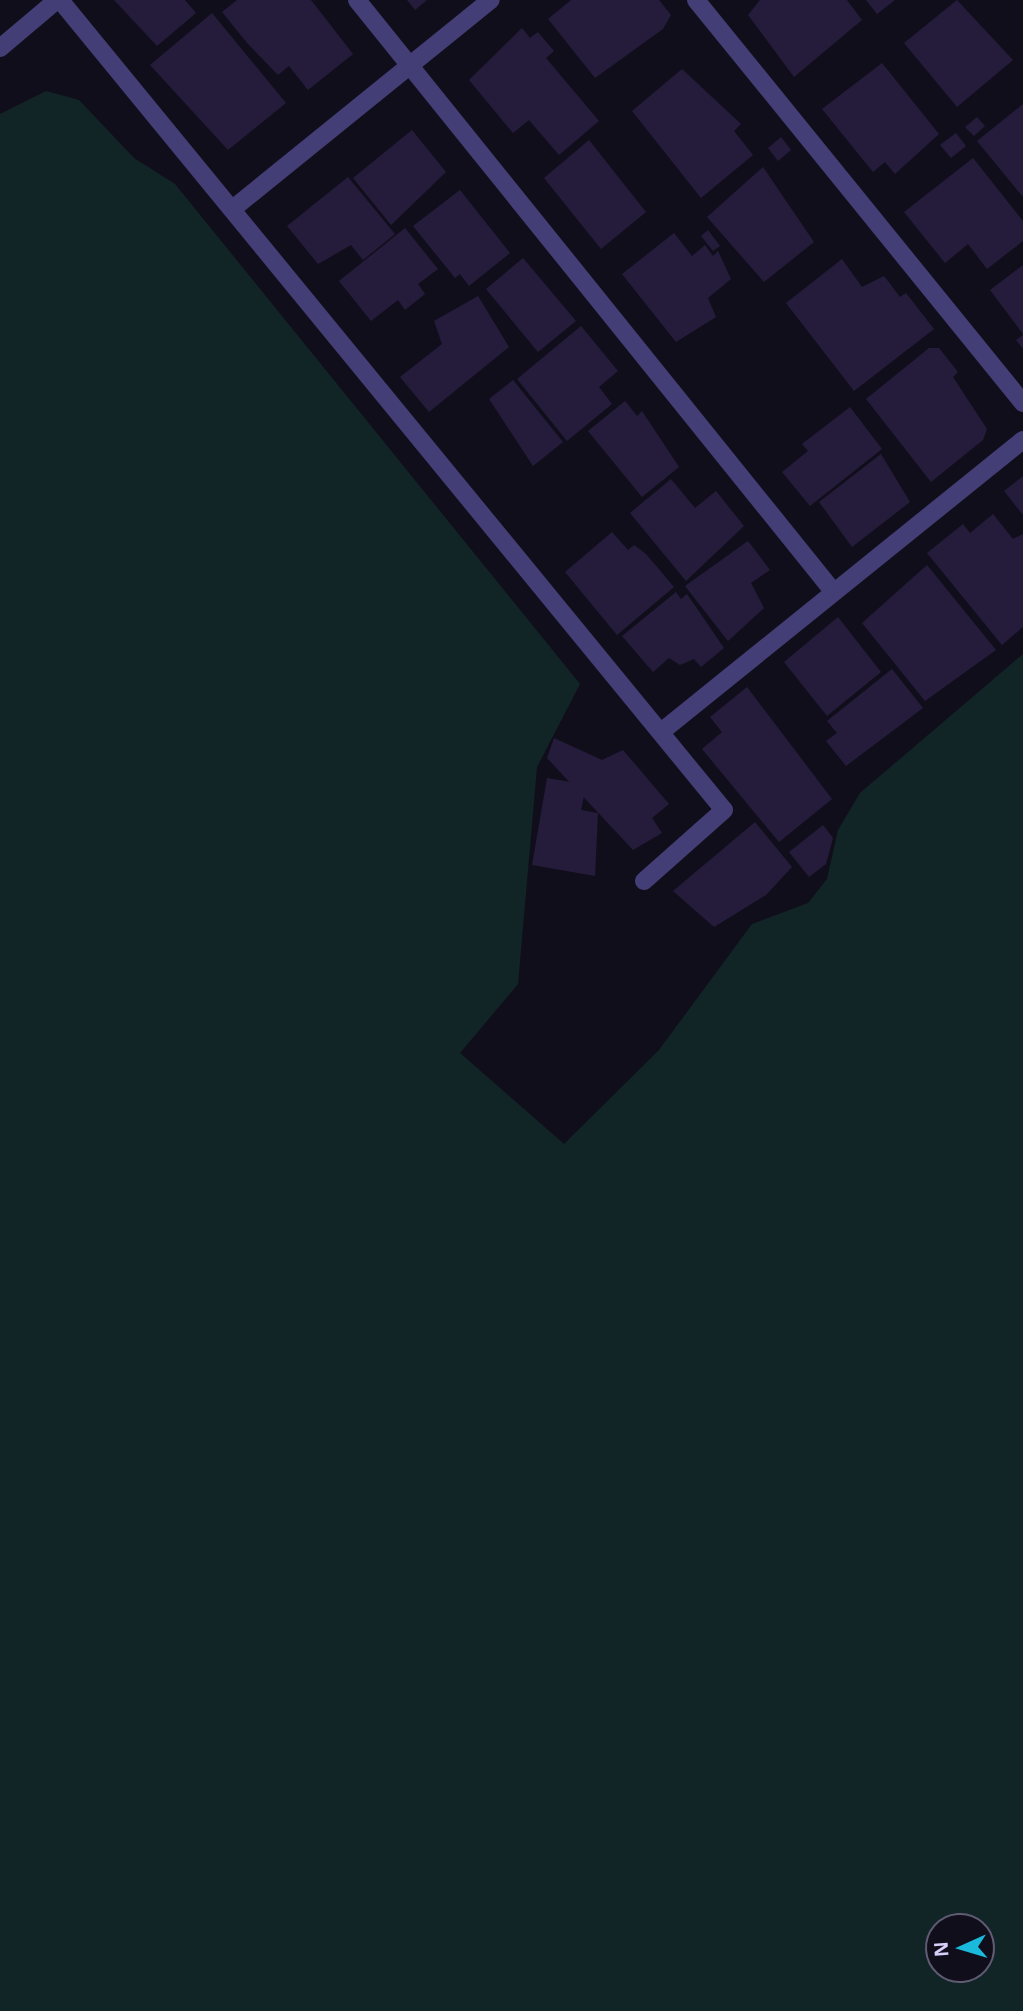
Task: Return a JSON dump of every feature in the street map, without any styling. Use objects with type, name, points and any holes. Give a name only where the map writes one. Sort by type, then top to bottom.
[{"type":"street","points":[[0,48],[58,0],[235,207],[724,810],[644,880]]},
{"type":"street","points":[[357,0],[832,590]]},
{"type":"street","points":[[235,207],[491,0]]},
{"type":"street","points":[[696,0],[1023,402]]},
{"type":"street","points":[[661,732],[832,590],[1023,440]]},
{"type":"green space","points":[[46,91],[79,100],[134,158],[175,184],[580,684],[537,767],[518,984],[460,1053],[564,1144],[659,1050],[752,924],[808,903],[827,879],[838,830],[860,793],[1023,654],[1023,2011],[0,2011],[0,114]]},
{"type":"building","points":[[114,0],[185,0],[196,13],[157,46]]},
{"type":"building","points":[[237,0],[311,0],[353,54],[308,90],[289,66],[278,75],[222,12]]},
{"type":"building","points":[[407,0],[427,0],[415,10]]},
{"type":"building","points":[[571,0],[659,0],[671,15],[663,29],[595,78],[548,19]]},
{"type":"building","points":[[760,0],[847,0],[862,20],[794,77],[748,15]]},
{"type":"building","points":[[866,0],[895,0],[877,14]]},
{"type":"building","points":[[957,0],[1013,60],[957,107],[904,43]]},
{"type":"building","points":[[212,13],[286,103],[228,150],[150,65]]},
{"type":"building","points":[[522,28],[530,38],[538,32],[554,51],[546,58],[599,121],[559,155],[529,120],[513,133],[469,80]]},
{"type":"building","points":[[882,63],[939,134],[895,174],[885,162],[873,172],[822,109]]},
{"type":"building","points":[[682,69],[741,124],[734,131],[753,155],[701,198],[632,111]]},
{"type":"building","points":[[1023,104],[1023,197],[977,141]]},
{"type":"building","points":[[977,117],[985,126],[974,136],[965,127]]},
{"type":"building","points":[[412,130],[446,172],[391,225],[353,178]]},
{"type":"building","points":[[956,133],[966,146],[951,158],[940,145]]},
{"type":"building","points":[[781,137],[791,150],[778,161],[768,148]]},
{"type":"building","points":[[589,140],[646,212],[601,249],[544,178]]},
{"type":"building","points":[[973,158],[1023,221],[1023,241],[987,269],[968,244],[945,263],[904,212]]},
{"type":"building","points":[[763,167],[814,242],[764,282],[707,217]]},
{"type":"building","points":[[348,177],[395,234],[363,260],[351,245],[318,264],[287,226]]},
{"type":"building","points":[[460,190],[510,253],[469,286],[460,274],[455,278],[413,226]]},
{"type":"building","points":[[405,228],[438,269],[418,284],[425,294],[405,310],[398,300],[371,321],[339,281]]},
{"type":"building","points":[[708,230],[720,246],[713,251],[701,236]]},
{"type":"building","points":[[674,233],[692,256],[705,245],[713,256],[718,251],[731,279],[708,298],[716,317],[676,342],[622,274]]},
{"type":"building","points":[[523,258],[576,321],[538,352],[486,289]]},
{"type":"building","points":[[842,259],[862,287],[884,276],[900,297],[906,293],[934,329],[854,391],[786,303]]},
{"type":"building","points":[[1023,265],[1023,334],[990,290]]},
{"type":"building","points":[[478,296],[509,347],[429,412],[400,377],[442,344],[434,321]]},
{"type":"building","points":[[581,326],[618,371],[599,387],[612,404],[567,441],[517,379]]},
{"type":"building","points":[[1023,335],[1023,349],[1016,340]]},
{"type":"building","points":[[929,348],[939,348],[958,372],[953,377],[987,429],[983,440],[931,482],[866,399]]},
{"type":"building","points":[[513,380],[563,442],[533,466],[489,399]]},
{"type":"building","points":[[625,401],[637,416],[642,411],[679,467],[642,497],[588,431]]},
{"type":"building","points":[[850,407],[882,449],[810,506],[782,472],[808,451],[802,444]]},
{"type":"building","points":[[881,454],[910,502],[852,547],[819,502]]},
{"type":"building","points":[[1023,476],[1023,515],[1004,491]]},
{"type":"building","points":[[671,479],[695,508],[716,491],[744,526],[686,581],[630,513]]},
{"type":"building","points":[[993,514],[1013,539],[1023,534],[1023,627],[1002,645],[927,553],[963,524],[970,533]]},
{"type":"building","points":[[612,532],[628,550],[634,545],[646,554],[674,587],[617,635],[565,572]]},
{"type":"building","points":[[748,541],[770,570],[751,583],[764,608],[728,641],[685,586]]},
{"type":"building","points":[[927,565],[996,650],[925,701],[862,623]]},
{"type":"building","points":[[676,592],[681,599],[687,594],[724,648],[701,667],[694,659],[680,665],[669,658],[653,672],[622,636]]},
{"type":"building","points":[[838,617],[881,672],[827,716],[784,662]]},
{"type":"building","points":[[892,669],[923,708],[846,766],[826,741],[837,733],[827,721]]},
{"type":"building","points":[[747,687],[832,799],[779,842],[702,749],[722,732],[710,717]]},
{"type":"building","points":[[554,738],[602,760],[623,750],[669,804],[652,818],[662,833],[633,850],[547,758]]},
{"type":"building","points":[[547,778],[571,782],[584,796],[581,810],[598,813],[595,876],[532,865]]},
{"type":"building","points":[[755,822],[792,867],[766,895],[714,927],[673,891]]},
{"type":"building","points":[[823,825],[833,838],[826,864],[809,877],[789,852]]}]
